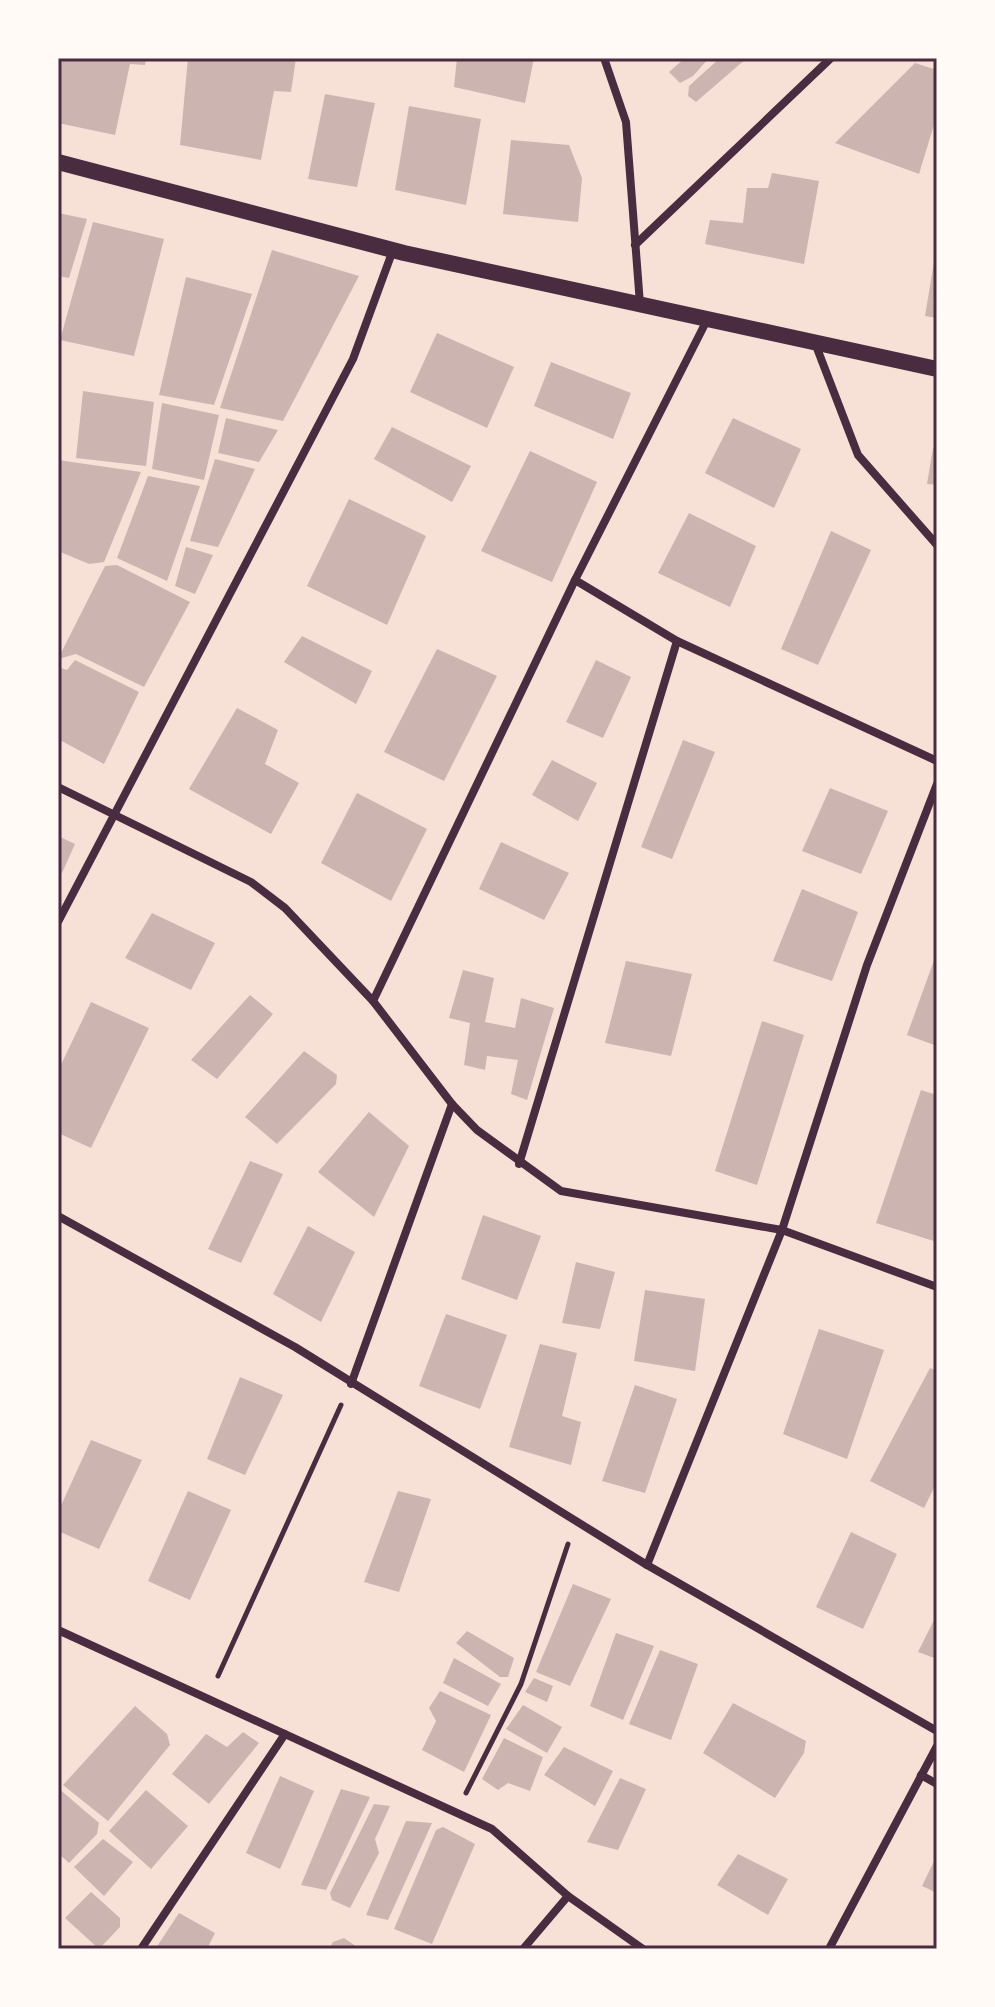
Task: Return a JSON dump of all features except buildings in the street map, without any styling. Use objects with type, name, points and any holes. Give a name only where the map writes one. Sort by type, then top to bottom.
[{"type":"main road","points":[[58,162],[393,250],[937,369]]},
{"type":"street","points":[[604,58],[626,122],[640,304]]},
{"type":"street","points":[[635,245],[831,58]]},
{"type":"street","points":[[58,922],[353,359],[393,250]]},
{"type":"street","points":[[373,1001],[575,580],[707,319]]},
{"type":"street","points":[[815,342],[858,455],[937,545]]},
{"type":"street","points":[[575,580],[677,641],[937,761]]},
{"type":"street","points":[[519,1164],[677,641]]},
{"type":"street","points":[[647,1565],[782,1230],[867,965],[937,784]]},
{"type":"street","points":[[58,787],[251,882],[303,926],[373,1001],[452,1104],[477,1130],[519,1164],[561,1191],[782,1230],[937,1287]]},
{"type":"street","points":[[351,1384],[452,1104]]},
{"type":"street","points":[[58,1216],[295,1347],[647,1565],[937,1731]]},
{"type":"street","points":[[58,1630],[492,1829],[568,1896],[643,1949]]},
{"type":"street","points":[[141,1949],[285,1734]]},
{"type":"street","points":[[829,1949],[937,1746]]},
{"type":"street","points":[[921,1775],[937,1784]]},
{"type":"street","points":[[523,1949],[568,1896]]},
{"type":"path","points":[[207,1699],[351,1384]]},
{"type":"path","points":[[456,1811],[521,1684],[576,1522]]}]
